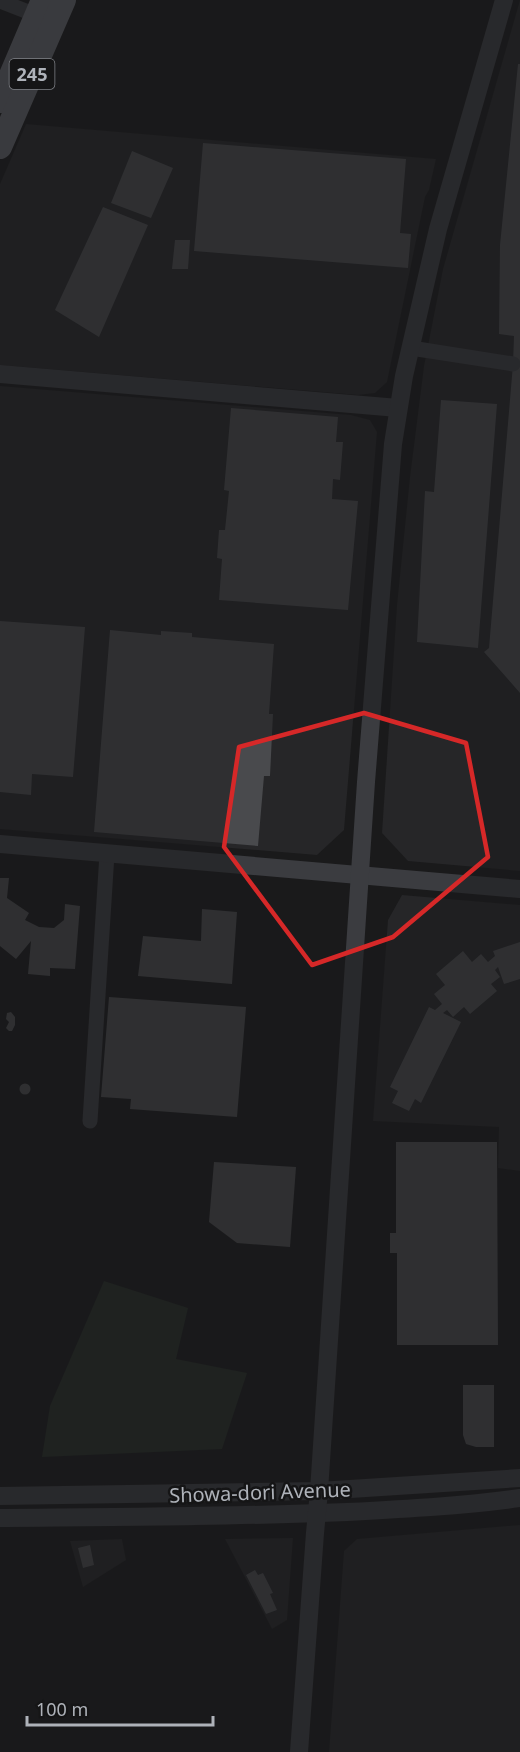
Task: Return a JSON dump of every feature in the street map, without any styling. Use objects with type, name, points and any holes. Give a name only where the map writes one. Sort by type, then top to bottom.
[{"type":"highway","name":"245","points":[[0,147],[64,0]]},
{"type":"highway","name":"245","points":[[0,101],[40,8]]},
{"type":"street","points":[[299,1752],[319,1491],[360,875],[388,500],[398,408],[438,229],[504,0]]},
{"type":"street","points":[[0,1],[40,8]]},
{"type":"street","points":[[411,348],[513,364]]},
{"type":"street","points":[[0,374],[398,408]]},
{"type":"street","points":[[0,844],[520,889]]},
{"type":"street","points":[[90,1121],[107,854]]},
{"type":"street","name":"Showa-dori Avenue","points":[[0,1496],[319,1491],[520,1478]]},
{"type":"street","name":"Showa-dori Avenue","points":[[0,1518],[317,1514],[411,1509],[520,1498]]},
{"type":"highlighted area","points":[[364,713],[466,743],[488,857],[393,937],[312,965],[224,847],[239,747]]},
{"type":"shaded area","points":[[520,0],[520,871],[408,861],[382,833],[397,605],[424,366],[443,269]]},
{"type":"shaded area","points":[[26,124],[436,159],[429,190],[425,197],[387,382],[375,393],[358,395],[0,365],[0,184]]},
{"type":"shaded area","points":[[0,386],[351,415],[370,420],[377,432],[344,830],[317,855],[0,829]]},
{"type":"shaded area","points":[[402,895],[520,905],[520,1171],[498,1168],[499,1127],[373,1121],[388,920]]},
{"type":"shaded area","points":[[104,1281],[188,1308],[176,1359],[247,1373],[222,1449],[42,1457],[50,1406]]},
{"type":"shaded area","points":[[520,1525],[520,1752],[329,1752],[344,1551],[357,1539]]},
{"type":"shaded area","points":[[293,1538],[287,1620],[272,1629],[225,1539]]},
{"type":"shaded area","points":[[122,1539],[126,1560],[83,1587],[70,1541]]},
{"type":"building","points":[[518,64],[520,64],[520,693],[484,652],[489,648],[513,364],[514,336],[499,334],[500,245]]},
{"type":"building","points":[[203,143],[406,159],[400,233],[411,234],[408,268],[194,251]]},
{"type":"building","points":[[132,151],[173,168],[151,218],[111,203]]},
{"type":"building","points":[[103,207],[148,225],[99,337],[55,310]]},
{"type":"building","points":[[175,240],[190,240],[188,269],[172,269]]},
{"type":"building","points":[[441,400],[497,404],[478,648],[417,642],[425,491],[434,492]]},
{"type":"building","points":[[231,408],[338,417],[336,442],[343,442],[340,480],[333,479],[332,499],[358,501],[348,610],[219,600],[222,559],[217,558],[219,530],[225,530],[229,491],[224,490]]},
{"type":"building","points":[[0,621],[85,627],[73,777],[32,774],[31,795],[0,792]]},
{"type":"building","points":[[110,630],[161,635],[161,631],[192,633],[192,637],[274,644],[269,714],[273,714],[270,776],[264,776],[258,846],[94,832]]},
{"type":"building","points":[[0,878],[9,878],[7,898],[29,913],[25,920],[39,927],[54,928],[64,920],[65,904],[80,906],[75,969],[50,968],[50,976],[28,974],[31,941],[16,959],[0,946]]},
{"type":"building","points":[[202,909],[237,912],[232,984],[138,976],[143,936],[201,941]]},
{"type":"building","points":[[520,942],[520,979],[504,984],[498,967],[495,970],[500,977],[491,984],[497,991],[470,1014],[464,1007],[453,1017],[447,1010],[443,1013],[461,1022],[421,1103],[415,1099],[409,1111],[392,1103],[398,1091],[390,1087],[429,1007],[435,1010],[442,1004],[434,994],[445,985],[436,974],[463,951],[472,962],[481,954],[488,962],[495,956],[493,951]]},
{"type":"building","points":[[109,997],[246,1007],[237,1117],[130,1109],[131,1099],[101,1097]]},
{"type":"building","points":[[11,1012],[15,1017],[15,1025],[12,1031],[9,1031],[6,1028],[9,1022],[6,1019],[7,1013]]},
{"type":"building","points":[[25,1084],[29,1085],[29,1093],[25,1094],[21,1093],[20,1089],[21,1085]]},
{"type":"building","points":[[396,1142],[497,1142],[498,1345],[397,1345],[397,1253],[390,1253],[390,1233],[396,1233]]},
{"type":"building","points":[[214,1162],[296,1167],[290,1247],[237,1243],[209,1222]]},
{"type":"building","points":[[463,1385],[494,1385],[494,1447],[476,1447],[466,1444],[463,1435]]},
{"type":"building","points":[[90,1545],[94,1565],[83,1568],[78,1548]]},
{"type":"building","points":[[255,1570],[258,1575],[263,1573],[273,1593],[270,1594],[277,1610],[266,1614],[246,1575]]}]
